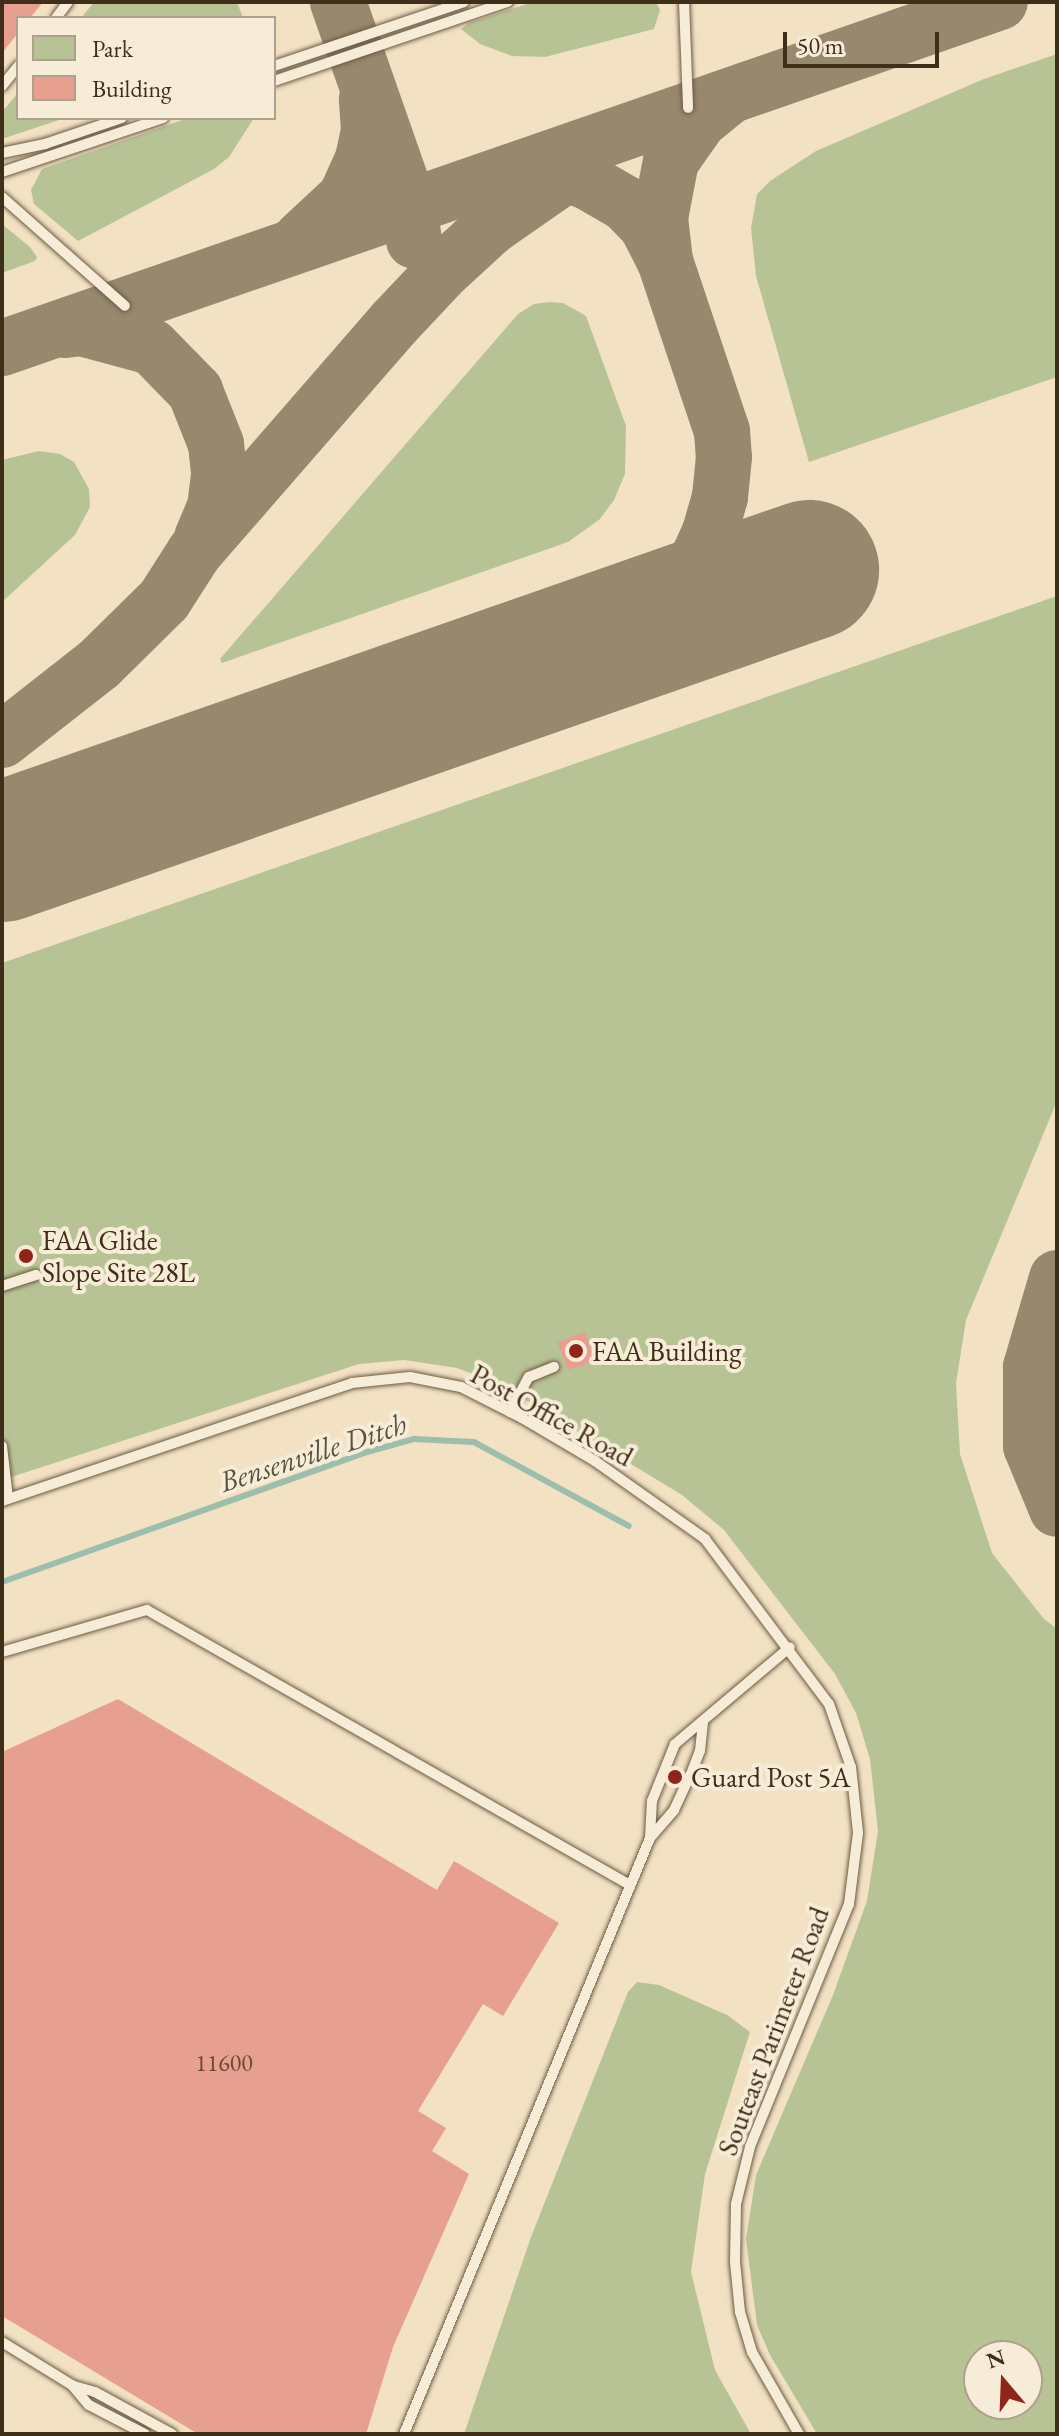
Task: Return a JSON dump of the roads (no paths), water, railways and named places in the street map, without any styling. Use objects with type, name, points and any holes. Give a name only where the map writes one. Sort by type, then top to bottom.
[{"type":"lane","points":[[276,65],[464,2]]},
{"type":"lane","points":[[276,80],[508,2]]},
{"type":"lane","points":[[684,2],[688,108]]},
{"type":"lane","points":[[2,86],[16,68]]},
{"type":"lane","points":[[2,153],[45,144],[116,120]]},
{"type":"lane","points":[[2,172],[157,120]]},
{"type":"lane","points":[[2,197],[125,306]]},
{"type":"lane","points":[[2,1286],[36,1275]]},
{"type":"lane","points":[[510,1412],[529,1377],[554,1367]]},
{"type":"lane","name":"Post Office Road","points":[[5,1500],[352,1383],[410,1377],[461,1387],[510,1412],[595,1461],[705,1539],[790,1647]]},
{"type":"lane","points":[[2,1446],[5,1500]]},
{"type":"lane","points":[[2,1652],[147,1610],[630,1885]]},
{"type":"lane","points":[[650,1838],[652,1801],[675,1744],[790,1647]]},
{"type":"lane","name":"Souteast Parimeter Road","points":[[790,1647],[829,1704],[851,1767],[858,1833],[849,1904],[750,2147],[736,2204],[735,2262],[740,2312],[752,2352],[799,2434]]},
{"type":"lane","points":[[404,2434],[650,1838],[674,1810],[691,1774],[700,1751],[703,1722]]},
{"type":"lane","points":[[2,2342],[72,2385],[95,2392],[172,2434]]},
{"type":"lane","points":[[72,2385],[89,2405],[145,2434]]},
{"type":"waterway","name":"Bensenville Ditch","points":[[2,1582],[367,1452],[414,1439],[474,1442],[629,1526]]},
{"type":"place","name":"FAA Glide Slope Site 28L","points":[[26,1256]]},
{"type":"place","name":"FAA Building","points":[[576,1351]]},
{"type":"place","name":"Guard Post 5A","points":[[675,1777]]}]
